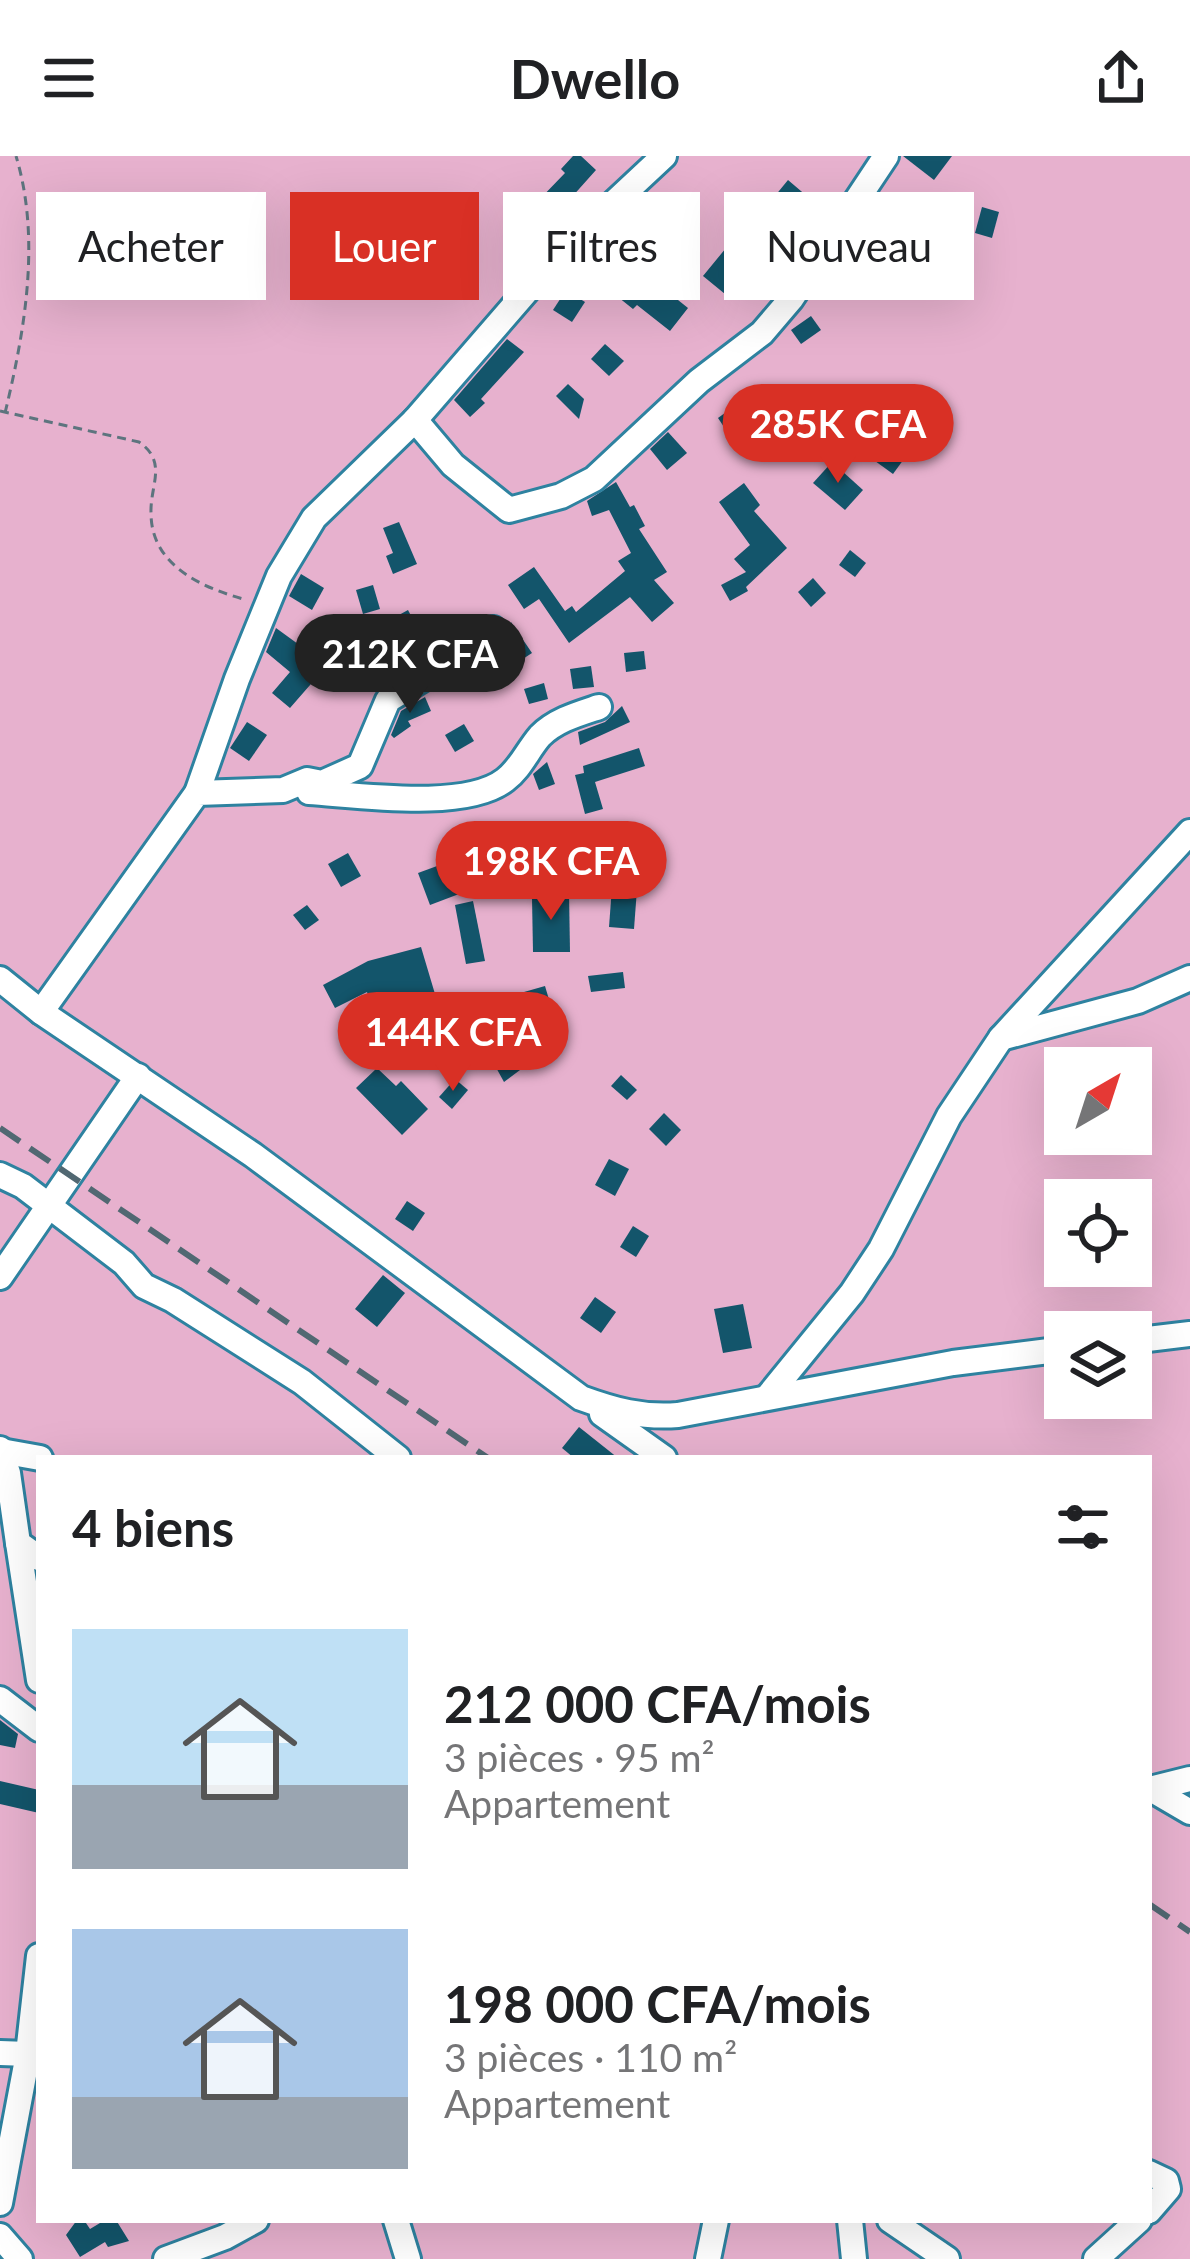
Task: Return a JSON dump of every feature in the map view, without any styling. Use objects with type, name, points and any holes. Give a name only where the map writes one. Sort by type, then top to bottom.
[{"type":"street","points":[[41,1012],[197,793],[279,576],[314,518],[415,419],[558,255],[664,156]]},
{"type":"street","points":[[415,419],[453,465],[509,510],[561,496],[594,479],[688,391],[779,316],[886,156]]},
{"type":"street","points":[[283,790],[307,780],[322,783],[360,766],[388,700],[462,655],[493,629]]},
{"type":"street","points":[[197,793],[479,793],[506,780],[540,736],[556,724],[599,707]]},
{"type":"street","points":[[770,1395],[871,1264],[949,1116],[1001,1038],[1190,832]]},
{"type":"street","points":[[1001,1038],[1138,1001],[1190,978]]},
{"type":"street","points":[[0,979],[326,1208],[660,1455]]},
{"type":"street","points":[[0,1277],[138,1076]]},
{"type":"street","points":[[0,1175],[23,1186],[124,1263],[144,1286],[302,1382],[394,1455]]},
{"type":"street","points":[[1152,1338],[1190,1334]]},
{"type":"street","points":[[581,1398],[654,1417],[952,1363],[1044,1352]]},
{"type":"street","points":[[36,1457],[1,1450],[29,1550],[36,1641]]},
{"type":"street","points":[[0,1699],[36,1727]]},
{"type":"street","points":[[1152,1788],[1190,1779]]},
{"type":"street","points":[[1152,1789],[1190,1812]]},
{"type":"street","points":[[0,2203],[28,2054],[36,1983]]},
{"type":"street","points":[[0,2053],[28,2054]]},
{"type":"street","points":[[1152,2174],[1166,2181],[1168,2189],[1152,2208]]},
{"type":"street","points":[[166,2259],[251,2223]]},
{"type":"street","points":[[397,2223],[408,2259]]},
{"type":"street","points":[[708,2259],[715,2223]]},
{"type":"street","points":[[850,2223],[854,2259]]},
{"type":"street","points":[[894,2223],[947,2259]]},
{"type":"street","points":[[1096,2259],[1136,2223]]},
{"type":"street","points":[[0,2236],[20,2259]]},
{"type":"path","points":[[16,156],[30,250],[16,372],[2,412],[139,442],[149,449],[158,473],[150,509],[152,525],[166,556],[197,584],[266,609]]},
{"type":"shaded area","points":[[0,156],[1190,156],[1190,2259],[0,2259]]},
{"type":"building","points":[[573,156],[581,156],[596,170],[576,192],[547,192],[565,173],[561,169]]},
{"type":"building","points":[[903,156],[952,156],[934,180]]},
{"type":"building","points":[[788,180],[802,192],[778,192]]},
{"type":"building","points":[[982,207],[999,212],[992,238],[975,233]]},
{"type":"building","points":[[724,250],[724,293],[703,276]]},
{"type":"building","points":[[560,300],[585,302],[572,322],[553,310]]},
{"type":"building","points":[[622,300],[678,300],[688,308],[670,331],[637,305],[633,309]]},
{"type":"building","points":[[811,316],[821,330],[801,344],[791,330]]},
{"type":"building","points":[[507,339],[524,352],[470,417],[454,400]]},
{"type":"building","points":[[605,344],[624,361],[609,376],[591,359]]},
{"type":"building","points":[[568,384],[584,399],[579,419],[556,396]]},
{"type":"building","points":[[829,394],[909,452],[893,474],[813,416]]},
{"type":"building","points":[[740,402],[748,415],[726,430],[718,418]]},
{"type":"building","points":[[668,432],[687,453],[667,470],[650,449]]},
{"type":"building","points":[[832,462],[863,490],[845,510],[813,483]]},
{"type":"building","points":[[616,482],[630,507],[634,505],[645,526],[639,529],[667,572],[654,580],[674,603],[652,622],[630,597],[569,643],[539,599],[524,609],[508,585],[534,567],[565,611],[572,606],[576,612],[625,571],[618,561],[631,553],[609,510],[592,516],[587,501]]},
{"type":"building","points":[[744,483],[760,505],[754,511],[787,548],[746,587],[748,591],[730,601],[721,585],[746,572],[734,559],[750,545],[719,502]]},
{"type":"building","points":[[399,522],[417,564],[393,574],[386,556],[393,553],[383,528]]},
{"type":"building","points":[[850,550],[866,563],[855,577],[839,565]]},
{"type":"building","points":[[301,574],[324,588],[312,610],[289,596]]},
{"type":"building","points":[[813,578],[826,593],[811,607],[798,592]]},
{"type":"building","points":[[373,585],[380,609],[363,614],[356,590]]},
{"type":"building","points":[[408,610],[418,629],[399,639],[388,621]]},
{"type":"building","points":[[511,622],[532,653],[512,666],[499,646]]},
{"type":"building","points":[[333,623],[351,638],[290,708],[272,693],[290,672],[266,652],[276,628],[309,652]]},
{"type":"building","points":[[388,641],[398,664],[380,672],[373,648]]},
{"type":"building","points":[[644,651],[646,669],[626,672],[624,653]]},
{"type":"building","points":[[591,666],[594,687],[573,689],[570,669]]},
{"type":"building","points":[[544,683],[548,699],[529,704],[524,689]]},
{"type":"building","points":[[425,697],[431,711],[408,721],[411,726],[394,738],[391,735],[401,711]]},
{"type":"building","points":[[622,706],[630,722],[580,745],[578,732],[605,722]]},
{"type":"building","points":[[247,722],[267,735],[249,761],[230,748]]},
{"type":"building","points":[[464,724],[474,741],[455,752],[445,735]]},
{"type":"building","points":[[639,748],[645,766],[595,782],[603,809],[585,814],[575,775],[584,773],[583,766]]},
{"type":"building","points":[[547,762],[555,784],[539,790],[533,774]]},
{"type":"building","points":[[348,853],[361,876],[341,887],[328,864]]},
{"type":"building","points":[[448,862],[459,894],[430,905],[418,873]]},
{"type":"building","points":[[612,887],[637,889],[634,929],[609,927]]},
{"type":"building","points":[[569,892],[570,952],[533,952],[532,898]]},
{"type":"building","points":[[473,901],[485,961],[466,964],[455,905]]},
{"type":"building","points":[[307,905],[319,920],[305,930],[293,915]]},
{"type":"building","points":[[421,947],[435,994],[373,1011],[367,992],[335,1008],[323,985],[368,961]]},
{"type":"building","points":[[623,972],[625,988],[591,992],[588,976]]},
{"type":"building","points":[[545,986],[560,1037],[507,1052],[520,1070],[504,1082],[471,1022],[512,1002],[510,996]]},
{"type":"building","points":[[377,1068],[396,1086],[401,1081],[428,1109],[402,1135],[356,1088]]},
{"type":"building","points":[[621,1075],[637,1090],[627,1100],[611,1086]]},
{"type":"building","points":[[455,1079],[468,1090],[452,1109],[439,1097]]},
{"type":"building","points":[[664,1113],[681,1130],[666,1146],[649,1129]]},
{"type":"building","points":[[609,1159],[629,1169],[615,1196],[595,1185]]},
{"type":"building","points":[[407,1201],[425,1213],[413,1231],[395,1219]]},
{"type":"building","points":[[633,1226],[649,1236],[636,1257],[620,1247]]},
{"type":"building","points":[[383,1275],[405,1293],[377,1327],[355,1309]]},
{"type":"building","points":[[595,1297],[616,1312],[601,1333],[580,1318]]},
{"type":"building","points":[[743,1304],[752,1348],[723,1353],[714,1309]]},
{"type":"building","points":[[579,1427],[614,1455],[570,1455],[562,1448]]},
{"type":"building","points":[[0,1720],[18,1734],[15,1748],[0,1745]]},
{"type":"building","points":[[0,1781],[36,1789],[36,1812],[0,1804]]},
{"type":"building","points":[[75,2223],[86,2223],[90,2229],[100,2223],[118,2223],[129,2241],[108,2247],[105,2242],[80,2257],[66,2235]]},
{"type":"railway","points":[[0,1128],[484,1455]]},
{"type":"railway","points":[[1152,1906],[1190,1932]]}]
